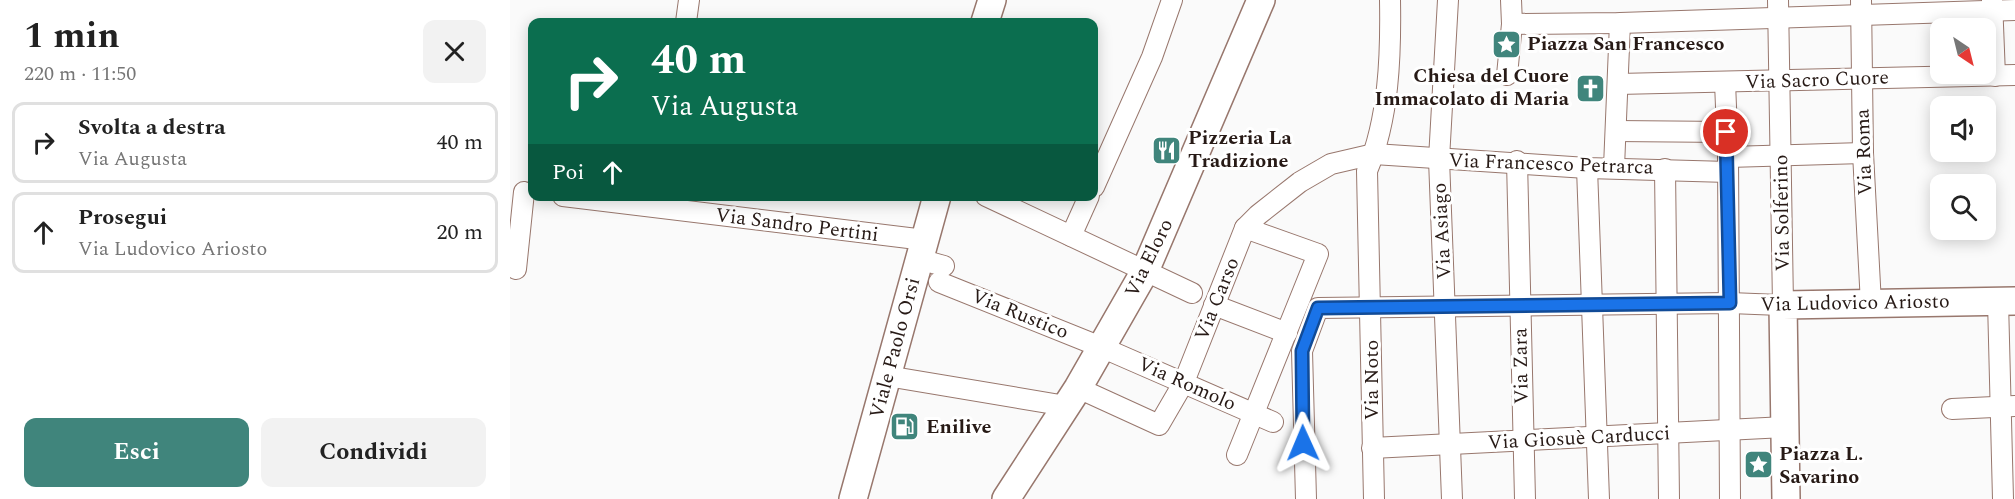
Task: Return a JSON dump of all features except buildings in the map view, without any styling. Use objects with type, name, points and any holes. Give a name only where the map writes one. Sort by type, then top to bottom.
[{"type":"street","points":[[687,18],[689,0]]},
{"type":"street","points":[[1098,178],[1152,57],[1172,0]]},
{"type":"street","name":"Via Eloro","points":[[1006,499],[1072,397],[1145,271],[1261,0]]},
{"type":"street","name":"Via Noto","points":[[1374,499],[1367,171],[1374,154],[1384,108],[1390,0]]},
{"type":"street","name":"Via Asiago","points":[[1448,0],[1449,25],[1439,159],[1452,499]]},
{"type":"street","points":[[1507,75],[1512,24],[1511,0]]},
{"type":"street","points":[[1512,24],[1620,23],[1779,9],[1992,6],[2015,10]]},
{"type":"street","name":"Via Roma","points":[[1862,8],[1863,153],[1871,304]]},
{"type":"street","name":"Via Solferino","points":[[1779,9],[1786,499]]},
{"type":"street","points":[[1614,167],[1620,23]]},
{"type":"street","name":"Via Sacro Cuore","points":[[1996,76],[2015,75]]},
{"type":"street","name":"Via Sacro Cuore","points":[[1618,84],[1930,77]]},
{"type":"street","points":[[1725,82],[1730,303],[1730,499]]},
{"type":"street","points":[[1616,130],[1726,132]]},
{"type":"street","name":"Via Francesco Petrarca","points":[[1374,154],[1439,159],[1517,161],[1587,168],[1665,169],[1728,165],[1781,156],[1863,153]]},
{"type":"street","name":"Via Carso","points":[[1072,397],[1159,425],[1184,382],[1245,228],[1300,182],[1331,164],[1374,154]]},
{"type":"street","name":"Via Zara","points":[[1517,161],[1525,499]]},
{"type":"street","points":[[1587,168],[1599,499]]},
{"type":"street","points":[[1665,169],[1669,499]]},
{"type":"street","points":[[516,269],[522,192]]},
{"type":"street","name":"Via Sandro Pertini","points":[[591,201],[932,262]]},
{"type":"street","name":"Viale Paolo Orsi","points":[[854,499],[887,375],[932,262],[937,201]]},
{"type":"street","points":[[997,201],[1192,293]]},
{"type":"street","points":[[1071,236],[1087,201]]},
{"type":"street","points":[[1237,455],[1318,254],[1245,228]]},
{"type":"street","name":"Via Rustico","points":[[932,262],[1101,347]]},
{"type":"street","points":[[2003,499],[2008,405],[2006,301]]},
{"type":"street","name":"Via Ludovico Ariosto","points":[[1306,499],[1302,351],[1318,308],[1371,305],[1730,303],[1783,305],[2006,301]]},
{"type":"street","points":[[1214,305],[1287,333]]},
{"type":"street","name":"Via Romolo","points":[[1101,347],[1273,422]]},
{"type":"street","points":[[887,375],[1072,397]]},
{"type":"street","points":[[1952,409],[2008,405]]},
{"type":"street","name":"Via Giosuè Carducci","points":[[1372,448],[1786,427]]},
{"type":"place","name":"Piazza San Francesco","points":[[1506,44]]},
{"type":"place","name":"Chiesa del Cuore Immacolato di Maria","points":[[1590,88]]},
{"type":"place","name":"Pizzeria La Tradizione","points":[[1167,150]]},
{"type":"place","name":"Enilive","points":[[905,427]]},
{"type":"place","name":"Piazza L. Savarino","points":[[1758,465]]},
{"type":"route","points":[[1303,443],[1302,351],[1318,308],[1371,305],[1730,303],[1726,132]]}]
